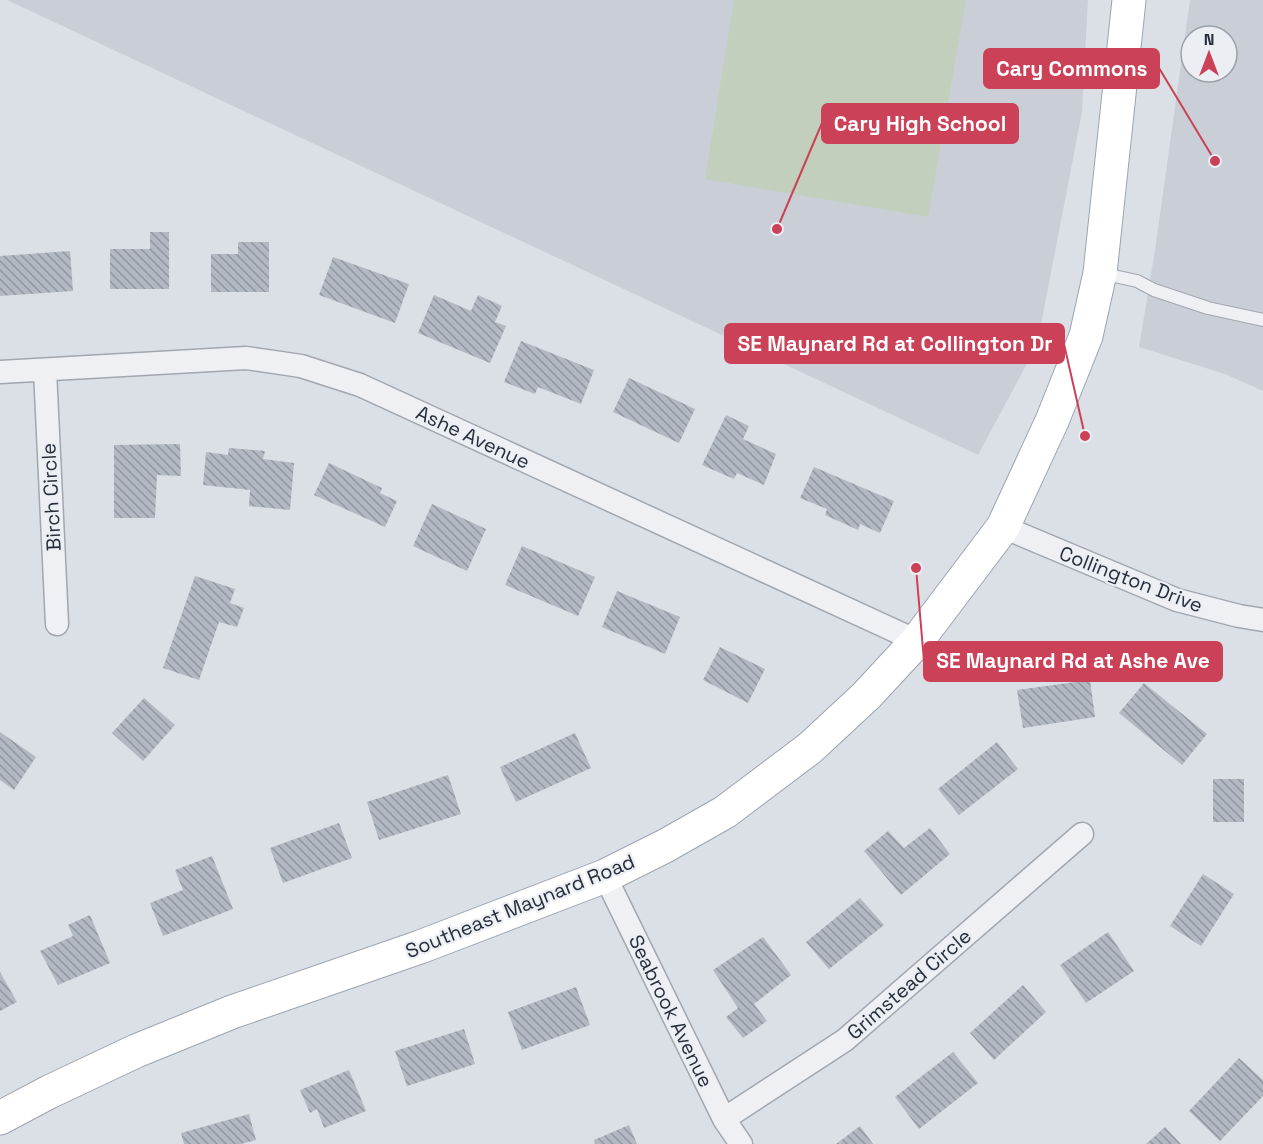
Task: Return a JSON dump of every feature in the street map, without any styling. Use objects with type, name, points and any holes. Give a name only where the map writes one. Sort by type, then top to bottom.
[{"type":"main road","name":"Southeast Maynard Road","points":[[0,1118],[136,1051],[211,1020],[420,947],[605,876],[725,812],[810,748],[866,696],[917,641],[1003,526],[1052,421],[1086,336],[1100,273],[1129,0]]},
{"type":"street","name":"Ashe Avenue","points":[[0,372],[246,358],[301,366],[360,385],[917,641]]},
{"type":"street","name":"Birch Circle","points":[[45,370],[57,624]]},
{"type":"street","name":"Collington Drive","points":[[1003,526],[1177,600],[1263,620]]},
{"type":"street","name":"Grimstead Circle","points":[[724,1119],[845,1040],[1082,834]]},
{"type":"street","name":"Seabrook Avenue","points":[[605,876],[724,1119],[741,1144]]},
{"type":"lane","points":[[1100,273],[1137,281],[1154,290],[1208,308],[1263,320]]},
{"type":"shaded area","points":[[7,0],[1088,0],[1082,112],[1037,345],[978,455]]},
{"type":"shaded area","points":[[1190,0],[1263,0],[1263,391],[1225,374],[1139,347],[1179,79],[1179,84],[1239,84],[1239,24],[1187,24]]},
{"type":"green space","points":[[734,0],[966,0],[928,217],[705,179]]},
{"type":"building","points":[[150,232],[169,232],[169,289],[110,289],[110,249],[150,249]]},
{"type":"building","points":[[238,242],[269,242],[269,292],[211,292],[211,254],[238,254]]},
{"type":"building","points":[[70,251],[73,291],[0,296],[0,256]]},
{"type":"building","points":[[333,257],[409,284],[395,323],[319,295]]},
{"type":"building","points":[[434,295],[471,311],[478,295],[502,306],[495,322],[506,326],[490,363],[418,333]]},
{"type":"building","points":[[521,341],[594,370],[581,404],[538,387],[535,394],[504,382]]},
{"type":"building","points":[[629,378],[695,409],[679,443],[613,412]]},
{"type":"building","points":[[726,415],[749,426],[743,439],[776,454],[764,485],[737,473],[734,479],[702,465]]},
{"type":"building","points":[[180,444],[181,476],[157,475],[155,518],[114,518],[114,445]]},
{"type":"building","points":[[229,448],[265,451],[263,459],[294,463],[290,510],[249,506],[250,490],[203,485],[206,452],[228,455]]},
{"type":"building","points":[[329,463],[382,488],[380,493],[397,501],[385,527],[314,495]]},
{"type":"building","points":[[814,467],[894,501],[880,533],[860,524],[858,530],[825,515],[827,509],[800,498]]},
{"type":"building","points":[[432,504],[486,529],[467,571],[413,546]]},
{"type":"building","points":[[522,546],[595,577],[578,616],[505,585]]},
{"type":"building","points":[[195,576],[235,589],[230,603],[244,608],[237,627],[219,622],[199,680],[163,668]]},
{"type":"building","points":[[617,591],[680,617],[665,654],[602,627]]},
{"type":"building","points":[[720,647],[765,669],[748,703],[703,680]]},
{"type":"building","points":[[1090,680],[1095,717],[1023,728],[1017,690]]},
{"type":"building","points":[[1144,683],[1207,734],[1182,765],[1119,713]]},
{"type":"building","points":[[144,698],[175,725],[143,761],[112,733]]},
{"type":"building","points":[[0,732],[36,757],[14,790],[0,780]]},
{"type":"building","points":[[575,733],[591,768],[516,802],[500,767]]},
{"type":"building","points":[[997,742],[1018,769],[959,815],[938,789]]},
{"type":"building","points":[[448,775],[461,814],[379,840],[367,802]]},
{"type":"building","points":[[1213,779],[1244,779],[1244,822],[1213,822]]},
{"type":"building","points":[[339,823],[352,858],[283,883],[270,848]]},
{"type":"building","points":[[930,828],[950,854],[901,895],[864,851],[888,831],[904,848]]},
{"type":"building","points":[[212,856],[233,909],[163,936],[150,903],[183,890],[175,870]]},
{"type":"building","points":[[1203,874],[1234,894],[1201,946],[1170,926]]},
{"type":"building","points":[[860,898],[884,925],[829,969],[806,942]]},
{"type":"building","points":[[90,915],[110,963],[58,985],[40,951],[73,936],[68,925]]},
{"type":"building","points":[[1108,932],[1134,971],[1086,1003],[1060,965]]},
{"type":"building","points":[[763,937],[791,975],[754,1004],[767,1021],[743,1038],[726,1017],[738,1008],[713,970]]},
{"type":"building","points":[[0,972],[17,1002],[0,1011]]},
{"type":"building","points":[[1023,985],[1046,1012],[994,1060],[970,1033]]},
{"type":"building","points":[[576,987],[590,1025],[522,1050],[508,1012]]},
{"type":"building","points":[[464,1029],[475,1064],[407,1086],[395,1051]]},
{"type":"building","points":[[953,1052],[978,1083],[919,1129],[895,1097]]},
{"type":"building","points":[[1239,1058],[1263,1080],[1263,1096],[1220,1141],[1189,1111]]},
{"type":"building","points":[[349,1070],[366,1111],[324,1128],[317,1109],[310,1113],[300,1090]]},
{"type":"building","points":[[249,1114],[256,1140],[241,1144],[184,1144],[181,1133]]},
{"type":"building","points":[[629,1125],[637,1144],[595,1144],[594,1140]]},
{"type":"building","points":[[860,1126],[873,1144],[836,1144]]},
{"type":"building","points":[[1165,1127],[1181,1144],[1146,1144]]},
{"type":"place","name":"Cary Commons","points":[[1215,161]]},
{"type":"place","name":"Cary High School","points":[[777,229]]},
{"type":"place","name":"SE Maynard Rd at Collington Dr","points":[[1085,436]]},
{"type":"place","name":"SE Maynard Rd at Ashe Ave","points":[[916,568]]}]
